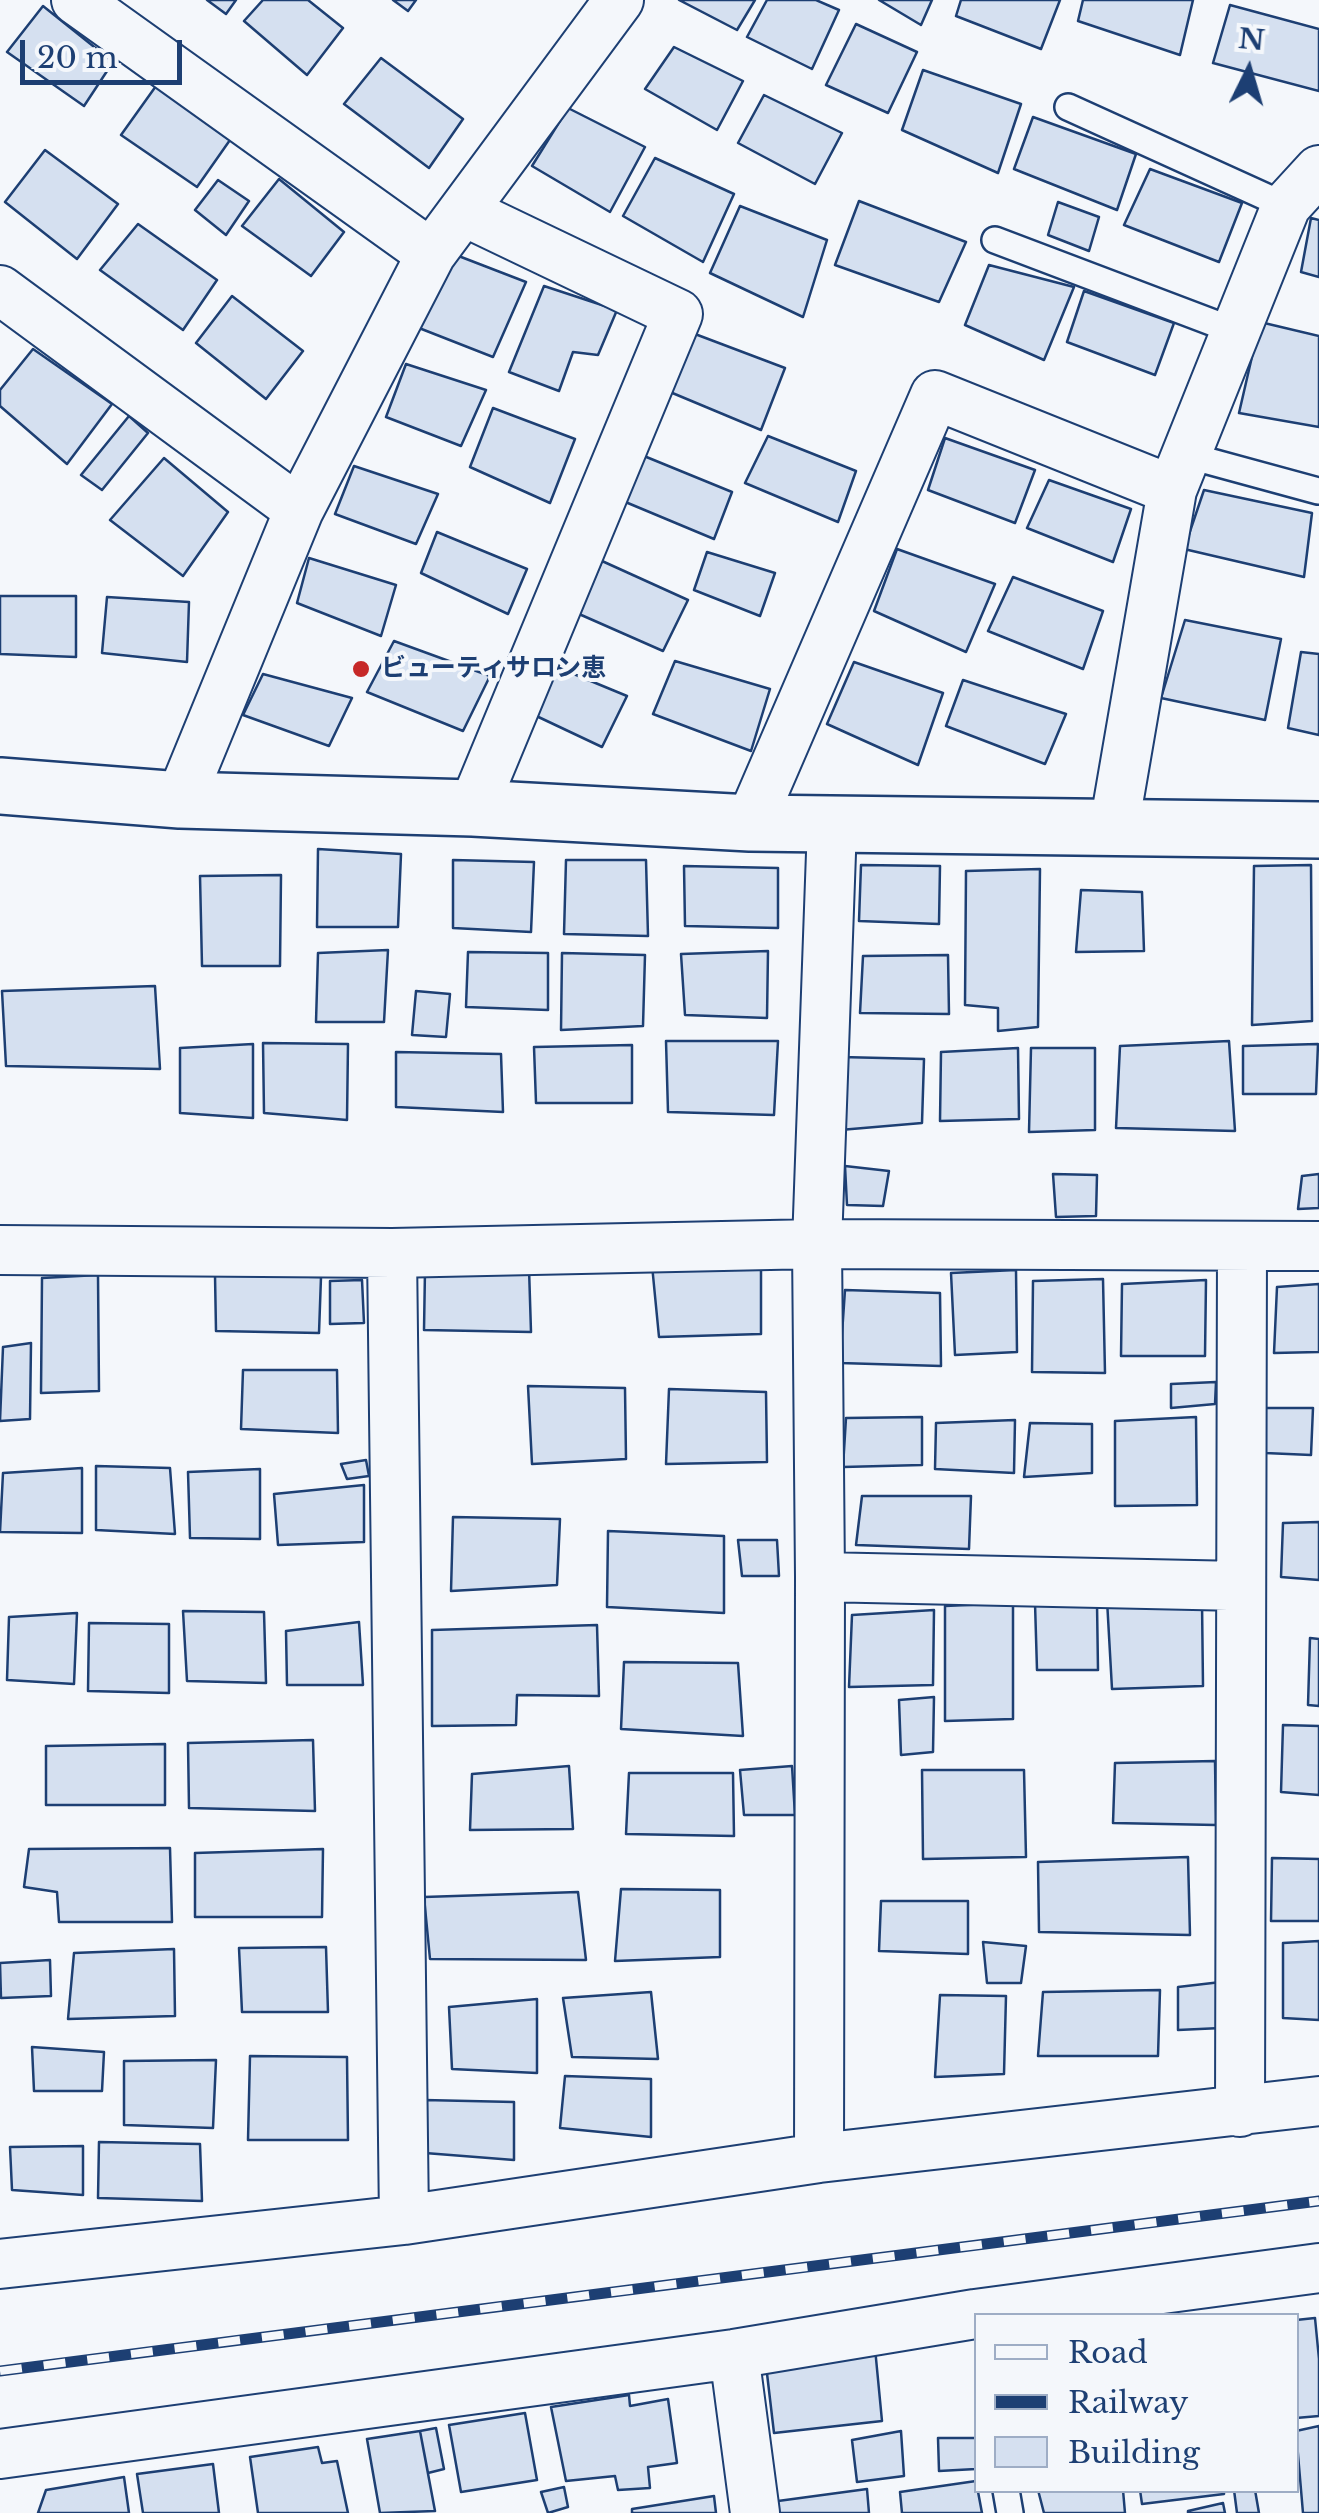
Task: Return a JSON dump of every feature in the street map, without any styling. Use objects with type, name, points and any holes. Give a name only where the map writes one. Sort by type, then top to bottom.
[{"type":"street","points":[[76,0],[431,254]]},
{"type":"street","points":[[180,800],[300,510],[431,254],[619,0]]},
{"type":"street","points":[[1114,827],[1179,473],[1286,206],[1319,170]]},
{"type":"street","points":[[463,211],[678,314],[473,808]]},
{"type":"street","points":[[0,290],[300,510]]},
{"type":"street","points":[[750,823],[935,395],[1179,473]]},
{"type":"street","points":[[0,786],[180,800],[473,808],[832,826],[1319,830]]},
{"type":"street","points":[[819,2158],[817,1244],[832,826]]},
{"type":"street","points":[[0,1250],[392,1253],[817,1244],[1319,1246]]},
{"type":"street","points":[[1240,2112],[1242,1246]]},
{"type":"street","points":[[392,1253],[404,2220]]},
{"type":"street","points":[[820,1576],[1240,1586]]},
{"type":"street","points":[[0,2264],[404,2220],[819,2158],[1319,2101]]},
{"type":"street","points":[[1016,2313],[1319,2268]]},
{"type":"street","points":[[0,2454],[974,2319]]},
{"type":"street","points":[[734,2354],[755,2513]]},
{"type":"lane","points":[[1068,106],[1286,206]]},
{"type":"lane","points":[[996,240],[1236,331]]},
{"type":"lane","points":[[1179,473],[1318,490]]},
{"type":"building","points":[[207,0],[236,0],[226,14]]},
{"type":"building","points":[[263,0],[308,0],[343,28],[307,75],[244,21]]},
{"type":"building","points":[[393,0],[416,0],[408,11]]},
{"type":"building","points":[[679,0],[755,0],[737,30]]},
{"type":"building","points":[[767,0],[816,0],[839,10],[812,69],[747,37]]},
{"type":"building","points":[[879,0],[932,0],[921,25]]},
{"type":"building","points":[[961,0],[1060,0],[1041,49],[956,16]]},
{"type":"building","points":[[1083,0],[1193,0],[1180,55],[1078,21]]},
{"type":"building","points":[[1230,5],[1319,29],[1319,91],[1213,63]]},
{"type":"building","points":[[43,6],[113,62],[84,106],[7,52]]},
{"type":"building","points":[[856,24],[917,52],[888,113],[826,85]]},
{"type":"building","points":[[674,47],[743,81],[717,130],[645,89]]},
{"type":"building","points":[[381,58],[463,119],[429,168],[344,104]]},
{"type":"building","points":[[923,70],[1021,104],[998,173],[902,130]]},
{"type":"building","points":[[156,86],[230,140],[197,187],[121,135]]},
{"type":"building","points":[[764,95],[842,133],[815,184],[738,143]]},
{"type":"building","points":[[568,108],[645,147],[610,212],[532,166]]},
{"type":"building","points":[[1033,117],[1136,154],[1117,210],[1014,169]]},
{"type":"building","points":[[45,150],[118,204],[77,259],[5,202]]},
{"type":"building","points":[[655,158],[734,194],[703,262],[623,216]]},
{"type":"building","points":[[1150,169],[1242,203],[1219,262],[1124,225]]},
{"type":"building","points":[[279,179],[344,232],[311,276],[242,226]]},
{"type":"building","points":[[218,180],[249,201],[226,235],[195,210]]},
{"type":"building","points":[[859,201],[966,242],[939,302],[835,265]]},
{"type":"building","points":[[1058,202],[1099,217],[1089,251],[1048,235]]},
{"type":"building","points":[[740,206],[827,240],[803,317],[710,273]]},
{"type":"building","points":[[1311,218],[1319,220],[1319,277],[1301,272]]},
{"type":"building","points":[[138,224],[217,280],[183,330],[100,270]]},
{"type":"building","points":[[456,255],[526,282],[493,357],[419,328]]},
{"type":"building","points":[[989,265],[1074,287],[1044,360],[965,325]]},
{"type":"building","points":[[544,286],[617,310],[598,355],[573,352],[559,391],[509,372]]},
{"type":"building","points":[[1084,291],[1174,323],[1155,375],[1067,342]]},
{"type":"building","points":[[232,296],[303,351],[266,399],[196,343]]},
{"type":"building","points":[[1260,322],[1319,336],[1319,427],[1239,413]]},
{"type":"building","points":[[695,334],[785,368],[761,430],[670,392]]},
{"type":"building","points":[[33,349],[112,404],[67,464],[0,406],[0,390]]},
{"type":"building","points":[[406,364],[486,390],[461,446],[386,417]]},
{"type":"building","points":[[493,408],[575,439],[550,503],[470,467]]},
{"type":"building","points":[[129,416],[148,433],[102,490],[81,475]]},
{"type":"building","points":[[768,436],[856,471],[838,522],[745,483]]},
{"type":"building","points":[[945,438],[1035,470],[1015,523],[928,490]]},
{"type":"building","points":[[644,456],[732,492],[714,539],[623,501]]},
{"type":"building","points":[[164,458],[228,512],[183,576],[110,520]]},
{"type":"building","points":[[354,466],[438,494],[416,544],[335,514]]},
{"type":"building","points":[[1049,480],[1131,509],[1113,562],[1027,528]]},
{"type":"building","points":[[1204,490],[1312,513],[1304,577],[1184,549]]},
{"type":"building","points":[[437,532],[527,569],[508,614],[421,573]]},
{"type":"building","points":[[897,549],[995,584],[966,652],[874,611]]},
{"type":"building","points":[[707,552],[775,573],[760,616],[694,590]]},
{"type":"building","points":[[309,558],[396,585],[381,636],[297,603]]},
{"type":"building","points":[[602,561],[688,600],[663,651],[579,614]]},
{"type":"building","points":[[1013,577],[1103,611],[1083,669],[988,631]]},
{"type":"building","points":[[0,596],[76,596],[76,657],[0,654]]},
{"type":"building","points":[[107,597],[189,602],[187,662],[102,653]]},
{"type":"building","points":[[1185,620],[1281,639],[1265,720],[1161,698]]},
{"type":"building","points":[[394,641],[490,676],[463,731],[367,692]]},
{"type":"building","points":[[1301,652],[1319,654],[1319,735],[1288,728]]},
{"type":"building","points":[[675,661],[770,689],[751,751],[653,714]]},
{"type":"building","points":[[854,662],[943,693],[918,765],[827,724]]},
{"type":"building","points":[[552,665],[627,696],[602,747],[530,713]]},
{"type":"building","points":[[263,674],[352,698],[329,746],[243,715]]},
{"type":"building","points":[[963,680],[1066,714],[1045,764],[946,726]]},
{"type":"building","points":[[318,849],[401,854],[398,927],[317,927]]},
{"type":"building","points":[[453,860],[534,862],[531,932],[453,928]]},
{"type":"building","points":[[566,860],[646,860],[648,936],[564,934]]},
{"type":"building","points":[[861,865],[940,866],[939,924],[859,921]]},
{"type":"building","points":[[1311,865],[1312,1021],[1252,1025],[1254,866]]},
{"type":"building","points":[[684,866],[778,868],[778,928],[685,926]]},
{"type":"building","points":[[1040,869],[1038,1027],[998,1031],[998,1008],[965,1005],[966,871]]},
{"type":"building","points":[[281,875],[280,966],[202,966],[200,876]]},
{"type":"building","points":[[1081,890],[1142,892],[1144,951],[1076,952]]},
{"type":"building","points":[[388,950],[384,1022],[316,1022],[318,953]]},
{"type":"building","points":[[768,951],[767,1018],[685,1015],[681,954]]},
{"type":"building","points":[[468,952],[548,953],[548,1010],[466,1007]]},
{"type":"building","points":[[562,953],[645,955],[643,1026],[561,1030]]},
{"type":"building","points":[[948,955],[949,1014],[860,1013],[863,956]]},
{"type":"building","points":[[155,986],[160,1069],[6,1066],[2,991]]},
{"type":"building","points":[[416,991],[450,994],[446,1037],[412,1035]]},
{"type":"building","points":[[666,1041],[778,1041],[774,1115],[668,1112]]},
{"type":"building","points":[[1229,1041],[1235,1131],[1116,1128],[1120,1046]]},
{"type":"building","points":[[263,1043],[348,1044],[347,1120],[264,1113]]},
{"type":"building","points":[[253,1044],[253,1118],[180,1113],[180,1048]]},
{"type":"building","points":[[1318,1044],[1316,1094],[1243,1094],[1243,1046]]},
{"type":"building","points":[[632,1045],[632,1103],[536,1103],[534,1047]]},
{"type":"building","points":[[1018,1048],[1019,1119],[940,1121],[941,1052]]},
{"type":"building","points":[[1031,1048],[1095,1048],[1095,1130],[1029,1132]]},
{"type":"building","points":[[396,1052],[501,1054],[503,1112],[396,1107]]},
{"type":"building","points":[[841,1057],[924,1059],[922,1123],[840,1130]]},
{"type":"building","points":[[845,1166],[889,1171],[883,1206],[847,1205]]},
{"type":"building","points":[[1053,1174],[1097,1175],[1096,1216],[1056,1217]]},
{"type":"building","points":[[1319,1174],[1319,1208],[1298,1209],[1302,1176]]},
{"type":"building","points":[[761,1264],[761,1334],[659,1337],[652,1265]]},
{"type":"building","points":[[529,1268],[531,1332],[424,1330],[425,1270]]},
{"type":"building","points":[[1016,1270],[1017,1352],[955,1355],[951,1273]]},
{"type":"building","points":[[98,1275],[99,1391],[41,1393],[42,1278]]},
{"type":"building","points":[[215,1275],[321,1277],[319,1333],[216,1331]]},
{"type":"building","points":[[1103,1279],[1105,1373],[1032,1372],[1033,1281]]},
{"type":"building","points":[[362,1280],[364,1323],[330,1324],[330,1281]]},
{"type":"building","points":[[1206,1280],[1205,1356],[1121,1356],[1122,1284]]},
{"type":"building","points":[[1319,1284],[1319,1352],[1274,1353],[1277,1287]]},
{"type":"building","points":[[845,1290],[940,1293],[941,1366],[840,1363]]},
{"type":"building","points":[[31,1343],[30,1419],[0,1421],[3,1347]]},
{"type":"building","points":[[243,1370],[337,1370],[338,1433],[241,1429]]},
{"type":"building","points":[[1216,1382],[1215,1404],[1171,1408],[1171,1384]]},
{"type":"building","points":[[528,1386],[625,1388],[626,1459],[532,1464]]},
{"type":"building","points":[[669,1389],[766,1392],[767,1462],[666,1464]]},
{"type":"building","points":[[1262,1408],[1313,1408],[1311,1455],[1265,1453]]},
{"type":"building","points":[[922,1417],[922,1465],[843,1467],[846,1418]]},
{"type":"building","points":[[1196,1417],[1197,1505],[1115,1506],[1115,1421]]},
{"type":"building","points":[[1015,1420],[1014,1473],[935,1469],[936,1423]]},
{"type":"building","points":[[1030,1423],[1092,1424],[1092,1473],[1024,1477]]},
{"type":"building","points":[[366,1460],[369,1476],[347,1479],[341,1464]]},
{"type":"building","points":[[96,1466],[170,1468],[175,1534],[96,1530]]},
{"type":"building","points":[[82,1468],[82,1533],[0,1532],[3,1473]]},
{"type":"building","points":[[260,1469],[260,1539],[190,1538],[188,1472]]},
{"type":"building","points":[[364,1485],[364,1542],[278,1545],[274,1494]]},
{"type":"building","points":[[862,1496],[971,1496],[969,1549],[856,1545]]},
{"type":"building","points":[[453,1517],[560,1519],[557,1585],[451,1591]]},
{"type":"building","points":[[1319,1522],[1319,1580],[1281,1577],[1283,1523]]},
{"type":"building","points":[[608,1531],[724,1536],[724,1613],[607,1607]]},
{"type":"building","points":[[738,1540],[777,1540],[779,1576],[742,1576]]},
{"type":"building","points":[[1107,1600],[1202,1601],[1203,1686],[1112,1689]]},
{"type":"building","points":[[1013,1603],[1013,1719],[945,1721],[945,1606]]},
{"type":"building","points":[[1035,1603],[1097,1603],[1098,1670],[1037,1670]]},
{"type":"building","points":[[934,1610],[933,1685],[849,1687],[852,1615]]},
{"type":"building","points":[[183,1611],[264,1612],[266,1683],[187,1681]]},
{"type":"building","points":[[77,1613],[74,1684],[7,1680],[9,1617]]},
{"type":"building","points":[[359,1622],[363,1685],[287,1685],[286,1631]]},
{"type":"building","points":[[89,1623],[169,1624],[169,1693],[88,1691]]},
{"type":"building","points":[[597,1625],[599,1696],[517,1695],[516,1725],[432,1726],[432,1630]]},
{"type":"building","points":[[1310,1638],[1319,1639],[1319,1706],[1308,1705]]},
{"type":"building","points":[[624,1662],[738,1663],[743,1736],[621,1729]]},
{"type":"building","points":[[934,1697],[933,1752],[901,1755],[899,1700]]},
{"type":"building","points":[[1283,1725],[1319,1726],[1319,1795],[1281,1792]]},
{"type":"building","points":[[313,1740],[315,1811],[189,1808],[188,1743]]},
{"type":"building","points":[[165,1744],[165,1805],[46,1805],[46,1746]]},
{"type":"building","points":[[1215,1761],[1216,1825],[1113,1823],[1115,1763]]},
{"type":"building","points":[[569,1766],[573,1829],[470,1830],[472,1774]]},
{"type":"building","points":[[792,1766],[795,1815],[744,1815],[740,1770]]},
{"type":"building","points":[[922,1770],[1024,1770],[1026,1857],[923,1859]]},
{"type":"building","points":[[629,1773],[733,1773],[734,1836],[626,1834]]},
{"type":"building","points":[[170,1848],[172,1922],[59,1922],[57,1892],[24,1887],[29,1849]]},
{"type":"building","points":[[323,1849],[322,1917],[195,1917],[195,1853]]},
{"type":"building","points":[[1188,1857],[1190,1935],[1039,1932],[1038,1862]]},
{"type":"building","points":[[1272,1858],[1319,1859],[1319,1921],[1271,1921]]},
{"type":"building","points":[[621,1889],[720,1890],[720,1957],[615,1961]]},
{"type":"building","points":[[578,1892],[586,1960],[430,1959],[424,1897]]},
{"type":"building","points":[[881,1901],[968,1901],[968,1954],[879,1951]]},
{"type":"building","points":[[1319,1941],[1319,2020],[1283,2018],[1283,1943]]},
{"type":"building","points":[[983,1942],[1026,1946],[1021,1983],[987,1983]]},
{"type":"building","points":[[326,1947],[328,2012],[242,2012],[239,1948]]},
{"type":"building","points":[[174,1949],[175,2016],[68,2019],[74,1953]]},
{"type":"building","points":[[50,1960],[51,1996],[1,1998],[0,1963]]},
{"type":"building","points":[[1221,1982],[1221,2028],[1178,2030],[1178,1987]]},
{"type":"building","points":[[1160,1990],[1158,2056],[1038,2056],[1043,1992]]},
{"type":"building","points":[[651,1992],[658,2059],[572,2057],[563,1998]]},
{"type":"building","points":[[940,1995],[1006,1996],[1004,2074],[935,2077]]},
{"type":"building","points":[[537,1999],[537,2073],[452,2069],[449,2007]]},
{"type":"building","points":[[32,2047],[104,2052],[102,2091],[34,2091]]},
{"type":"building","points":[[250,2056],[347,2057],[348,2140],[248,2140]]},
{"type":"building","points":[[216,2060],[213,2128],[124,2125],[124,2061]]},
{"type":"building","points":[[565,2076],[651,2079],[651,2137],[560,2128]]},
{"type":"building","points":[[424,2100],[514,2102],[514,2160],[425,2153]]},
{"type":"building","points":[[99,2142],[200,2144],[202,2201],[98,2198]]},
{"type":"building","points":[[83,2146],[83,2195],[12,2190],[10,2147]]},
{"type":"building","points":[[1315,2318],[1319,2416],[1299,2418],[1299,2320]]},
{"type":"building","points":[[875,2348],[882,2421],[774,2433],[766,2365]]},
{"type":"building","points":[[629,2395],[630,2406],[668,2399],[677,2463],[648,2467],[650,2488],[618,2490],[615,2476],[566,2481],[551,2407]]},
{"type":"building","points":[[525,2413],[537,2480],[461,2492],[449,2425]]},
{"type":"building","points":[[1319,2426],[1319,2513],[1303,2513],[1299,2430]]},
{"type":"building","points":[[436,2428],[444,2469],[428,2473],[420,2431]]},
{"type":"building","points":[[420,2431],[435,2511],[380,2513],[367,2439]]},
{"type":"building","points":[[901,2431],[904,2476],[857,2482],[852,2440]]},
{"type":"building","points":[[938,2438],[974,2438],[974,2469],[939,2471]]},
{"type":"building","points":[[318,2447],[322,2463],[337,2461],[348,2513],[258,2513],[250,2457]]},
{"type":"building","points":[[213,2464],[219,2513],[143,2513],[137,2474]]},
{"type":"building","points":[[124,2477],[129,2513],[38,2513],[46,2490]]},
{"type":"building","points":[[974,2481],[982,2513],[902,2513],[900,2492]]},
{"type":"building","points":[[564,2487],[568,2507],[548,2513],[541,2492]]},
{"type":"building","points":[[867,2489],[869,2513],[779,2513],[778,2501]]},
{"type":"building","points":[[1039,2493],[1123,2493],[1125,2513],[1044,2513]]},
{"type":"building","points":[[1140,2493],[1224,2493],[1224,2494],[1142,2504]]},
{"type":"building","points":[[1234,2493],[1256,2493],[1259,2513],[1237,2513]]},
{"type":"building","points":[[714,2496],[716,2513],[632,2513],[632,2509]]},
{"type":"building","points":[[1223,2503],[1225,2513],[1188,2513],[1188,2511]]},
{"type":"railway","points":[[0,2371],[1319,2201]]},
{"type":"place","name":"ビューティサロン恵","points":[[361,669]]}]
